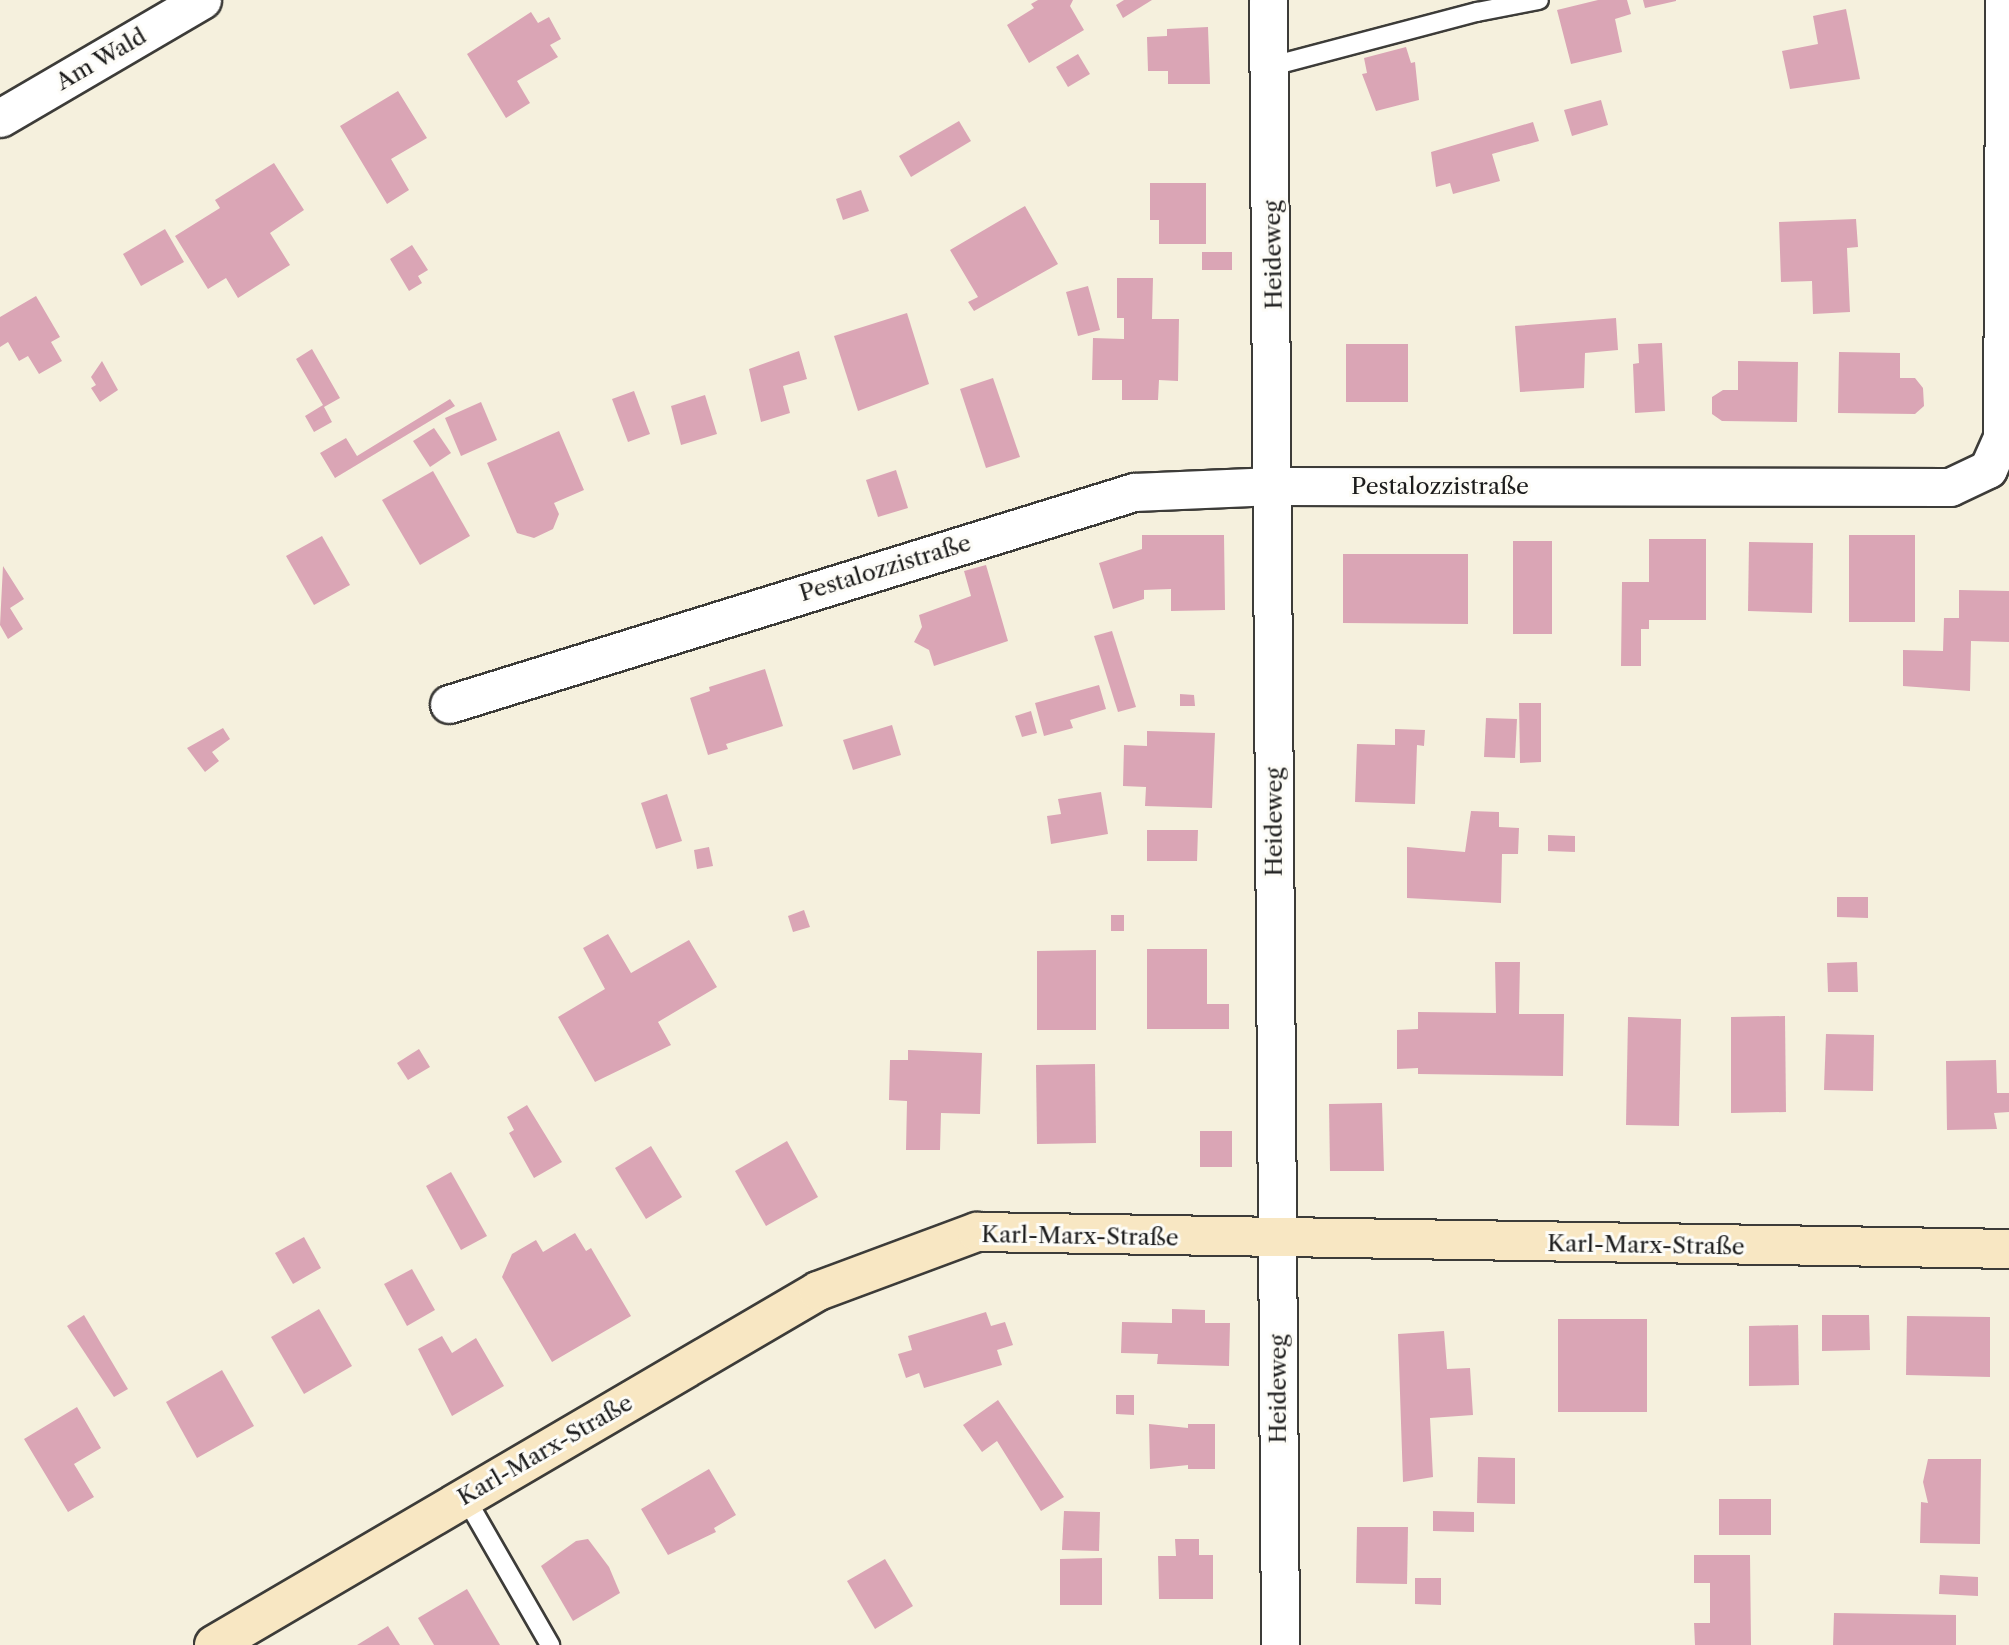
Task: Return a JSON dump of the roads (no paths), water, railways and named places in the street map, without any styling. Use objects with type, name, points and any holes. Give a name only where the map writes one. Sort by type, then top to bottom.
[{"type":"street","name":"Am Wald","points":[[0,118],[202,0]]},
{"type":"street","name":"Heideweg","points":[[1268,0],[1272,66],[1280,1645]]},
{"type":"street","name":"Pestalozzistraße","points":[[449,704],[1134,492],[1274,486],[1950,487],[1987,469],[2002,438],[2004,0]]},
{"type":"street","name":"Karl-Marx-Straße","points":[[214,1645],[818,1291],[977,1232],[1277,1240],[2009,1249]]},
{"type":"lane","points":[[1272,66],[1476,12],[1539,0]]},
{"type":"lane","points":[[465,1497],[551,1645]]}]
